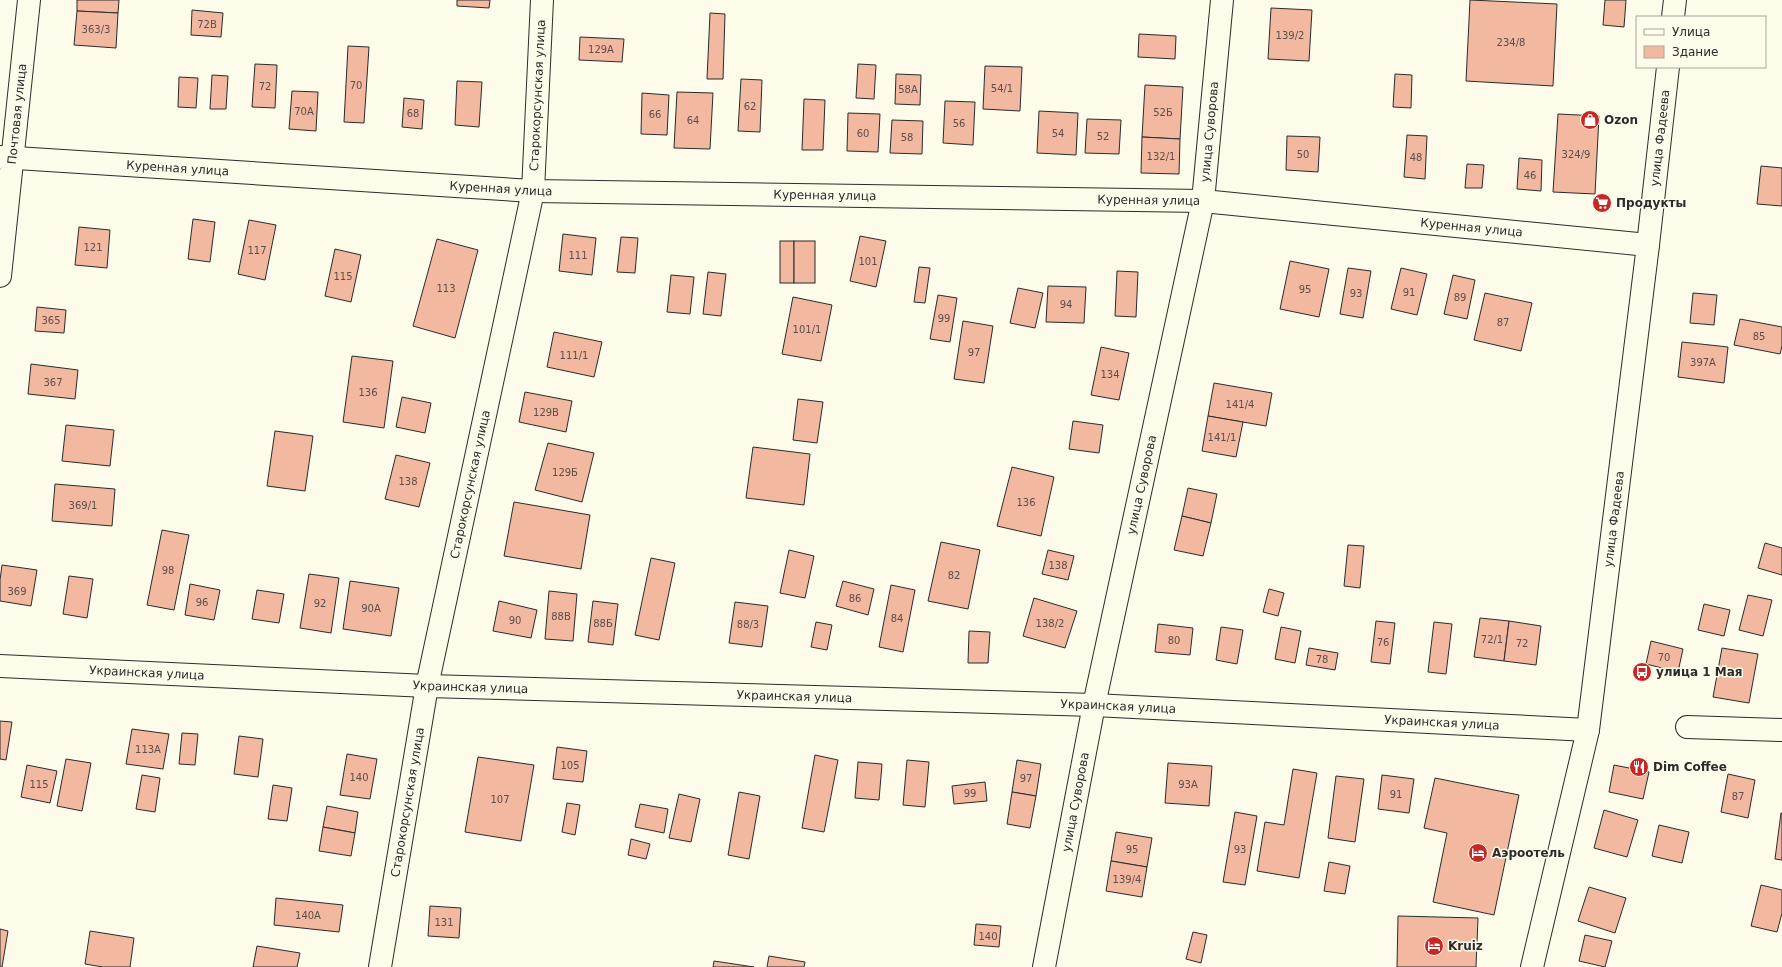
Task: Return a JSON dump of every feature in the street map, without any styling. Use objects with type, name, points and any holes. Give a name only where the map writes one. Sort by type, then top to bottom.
[{"type":"street","name":"Почтовая улица","points":[[0,276],[6,157],[29,0]]},
{"type":"street","name":"Старокорсунская улица","points":[[380,967],[427,686],[533,190],[542,0]]},
{"type":"street","name":"улица Суворова","points":[[1044,967],[1094,705],[1203,201],[1222,0]]},
{"type":"street","points":[[1673,16],[1675,0]]},
{"type":"street","name":"улица Фадеева","points":[[1532,967],[1588,730],[1648,245],[1668,68]]},
{"type":"street","name":"Куренная улица","points":[[6,157],[533,190],[1203,201],[1648,245]]},
{"type":"street","name":"Украинская улица","points":[[0,666],[427,686],[1094,705],[1588,730]]},
{"type":"street","points":[[1687,727],[1782,730]]},
{"type":"building","points":[[77,0],[119,0],[118,13],[77,11]]},
{"type":"building","points":[[457,0],[490,0],[489,8],[457,6]]},
{"type":"building","points":[[1470,0],[1557,4],[1553,86],[1466,81]]},
{"type":"building","points":[[1605,0],[1626,0],[1624,27],[1603,25]]},
{"type":"building","points":[[1271,8],[1312,10],[1309,61],[1268,59]]},
{"type":"building","points":[[192,10],[223,13],[221,37],[191,35]]},
{"type":"building","points":[[77,11],[118,13],[116,48],[74,45]]},
{"type":"building","points":[[710,13],[725,14],[723,79],[707,79]]},
{"type":"building","points":[[1139,34],[1176,36],[1175,59],[1138,57]]},
{"type":"building","points":[[580,37],[624,39],[622,62],[579,60]]},
{"type":"building","points":[[348,46],[369,47],[364,123],[344,122]]},
{"type":"building","points":[[255,64],[277,65],[275,108],[252,107]]},
{"type":"building","points":[[858,64],[876,65],[874,99],[856,98]]},
{"type":"building","points":[[985,66],[1022,67],[1020,111],[983,109]]},
{"type":"building","points":[[896,74],[921,75],[920,105],[895,104]]},
{"type":"building","points":[[1395,74],[1412,75],[1411,108],[1393,107]]},
{"type":"building","points":[[212,75],[228,76],[226,109],[210,109]]},
{"type":"building","points":[[179,77],[198,78],[196,108],[178,107]]},
{"type":"building","points":[[741,79],[762,80],[760,132],[738,131]]},
{"type":"building","points":[[457,81],[482,82],[479,127],[455,125]]},
{"type":"building","points":[[1145,85],[1183,87],[1180,139],[1142,137]]},
{"type":"building","points":[[292,91],[318,92],[316,131],[289,129]]},
{"type":"building","points":[[677,92],[713,93],[710,149],[674,148]]},
{"type":"building","points":[[642,93],[669,95],[667,135],[641,134]]},
{"type":"building","points":[[404,98],[424,100],[422,129],[402,127]]},
{"type":"building","points":[[804,99],[825,100],[823,150],[802,150]]},
{"type":"building","points":[[945,101],[975,102],[973,145],[943,143]]},
{"type":"building","points":[[1039,111],[1078,113],[1076,155],[1037,153]]},
{"type":"building","points":[[848,113],[880,114],[878,152],[847,151]]},
{"type":"building","points":[[1558,114],[1599,116],[1595,194],[1553,192]]},
{"type":"building","points":[[1087,119],[1121,120],[1119,154],[1085,153]]},
{"type":"building","points":[[892,120],[923,121],[922,154],[890,153]]},
{"type":"building","points":[[1407,135],[1427,136],[1425,179],[1404,177]]},
{"type":"building","points":[[1287,136],[1320,137],[1318,172],[1286,170]]},
{"type":"building","points":[[1142,137],[1180,139],[1179,174],[1141,173]]},
{"type":"building","points":[[1519,158],[1542,160],[1541,191],[1517,189]]},
{"type":"building","points":[[1467,164],[1484,165],[1482,188],[1465,188]]},
{"type":"building","points":[[1761,166],[1782,168],[1782,206],[1757,204]]},
{"type":"building","points":[[193,219],[215,222],[210,262],[188,259]]},
{"type":"building","points":[[249,220],[276,225],[265,280],[238,274]]},
{"type":"building","points":[[79,227],[110,230],[107,268],[75,265]]},
{"type":"building","points":[[563,234],[596,238],[592,275],[559,271]]},
{"type":"building","points":[[860,236],[886,241],[876,287],[850,281]]},
{"type":"building","points":[[621,237],[638,238],[635,273],[617,272]]},
{"type":"building","points":[[437,239],[478,250],[455,338],[413,326]]},
{"type":"building","points":[[780,241],[794,241],[794,283],[780,283]]},
{"type":"building","points":[[794,241],[815,241],[815,283],[794,283]]},
{"type":"building","points":[[335,249],[361,255],[351,302],[325,296]]},
{"type":"building","points":[[1290,261],[1329,269],[1319,317],[1280,309]]},
{"type":"building","points":[[919,267],[930,268],[925,303],[914,302]]},
{"type":"building","points":[[1348,268],[1371,271],[1363,318],[1340,314]]},
{"type":"building","points":[[1401,268],[1427,274],[1417,315],[1391,309]]},
{"type":"building","points":[[1117,271],[1138,272],[1136,317],[1115,316]]},
{"type":"building","points":[[708,272],[726,274],[721,316],[703,314]]},
{"type":"building","points":[[671,275],[694,277],[690,314],[667,312]]},
{"type":"building","points":[[1453,275],[1475,280],[1467,319],[1444,314]]},
{"type":"building","points":[[1048,286],[1086,287],[1084,323],[1046,322]]},
{"type":"building","points":[[1018,288],[1043,293],[1035,328],[1010,323]]},
{"type":"building","points":[[1485,293],[1532,303],[1521,351],[1474,340]]},
{"type":"building","points":[[1693,293],[1717,295],[1714,325],[1690,323]]},
{"type":"building","points":[[938,295],[957,298],[950,342],[930,339]]},
{"type":"building","points":[[793,297],[832,305],[821,361],[782,354]]},
{"type":"building","points":[[37,307],[66,310],[64,333],[35,331]]},
{"type":"building","points":[[1740,319],[1782,327],[1782,346],[1780,354],[1734,345]]},
{"type":"building","points":[[963,321],[993,326],[984,383],[954,379]]},
{"type":"building","points":[[554,332],[602,342],[594,377],[547,367]]},
{"type":"building","points":[[1682,342],[1728,347],[1724,383],[1678,377]]},
{"type":"building","points":[[1101,347],[1129,353],[1119,400],[1091,395]]},
{"type":"building","points":[[352,356],[393,361],[384,428],[343,422]]},
{"type":"building","points":[[31,364],[78,370],[75,399],[28,394]]},
{"type":"building","points":[[1214,383],[1272,393],[1266,426],[1208,416]]},
{"type":"building","points":[[525,392],[572,401],[566,432],[519,422]]},
{"type":"building","points":[[402,397],[431,403],[425,433],[396,427]]},
{"type":"building","points":[[798,399],[823,402],[817,443],[793,440]]},
{"type":"building","points":[[1208,416],[1243,422],[1236,457],[1202,451]]},
{"type":"building","points":[[1073,421],[1103,425],[1099,453],[1069,449]]},
{"type":"building","points":[[66,425],[114,430],[110,466],[62,461]]},
{"type":"building","points":[[275,431],[313,436],[305,491],[267,486]]},
{"type":"building","points":[[548,443],[594,453],[582,502],[535,490]]},
{"type":"building","points":[[753,447],[810,454],[804,505],[746,498]]},
{"type":"building","points":[[396,455],[430,463],[419,507],[385,499]]},
{"type":"building","points":[[1012,467],[1054,477],[1041,536],[997,526]]},
{"type":"building","points":[[55,484],[115,489],[112,526],[52,521]]},
{"type":"building","points":[[1188,488],[1217,494],[1211,523],[1182,516]]},
{"type":"building","points":[[514,502],[590,515],[581,569],[504,556]]},
{"type":"building","points":[[1182,516],[1211,523],[1203,556],[1174,550]]},
{"type":"building","points":[[162,530],[189,535],[174,610],[147,605]]},
{"type":"building","points":[[941,542],[980,550],[968,609],[928,601]]},
{"type":"building","points":[[1765,543],[1782,548],[1782,575],[1758,568]]},
{"type":"building","points":[[1348,545],[1364,546],[1360,588],[1344,586]]},
{"type":"building","points":[[789,550],[814,556],[805,598],[780,593]]},
{"type":"building","points":[[1048,550],[1074,556],[1068,580],[1042,574]]},
{"type":"building","points":[[651,558],[675,563],[659,640],[635,635]]},
{"type":"building","points":[[2,565],[37,570],[31,606],[0,601]]},
{"type":"building","points":[[309,574],[339,578],[331,633],[300,628]]},
{"type":"building","points":[[69,576],[93,579],[87,618],[63,614]]},
{"type":"building","points":[[350,581],[399,588],[391,636],[343,629]]},
{"type":"building","points":[[843,581],[874,589],[868,615],[836,606]]},
{"type":"building","points":[[190,584],[220,590],[214,620],[185,615]]},
{"type":"building","points":[[891,585],[915,590],[903,652],[879,647]]},
{"type":"building","points":[[1269,589],[1284,593],[1278,616],[1263,612]]},
{"type":"building","points":[[257,590],[284,594],[279,623],[252,619]]},
{"type":"building","points":[[549,591],[577,594],[573,641],[545,639]]},
{"type":"building","points":[[1748,595],[1772,600],[1763,636],[1739,630]]},
{"type":"building","points":[[1034,598],[1077,611],[1065,648],[1023,636]]},
{"type":"building","points":[[499,601],[537,610],[531,638],[493,631]]},
{"type":"building","points":[[593,601],[618,604],[613,645],[588,642]]},
{"type":"building","points":[[735,602],[768,606],[762,647],[729,643]]},
{"type":"building","points":[[1704,604],[1730,610],[1724,636],[1698,630]]},
{"type":"building","points":[[1480,618],[1509,621],[1504,661],[1474,657]]},
{"type":"building","points":[[1376,621],[1395,623],[1390,664],[1371,662]]},
{"type":"building","points":[[1509,621],[1541,626],[1536,665],[1504,661]]},
{"type":"building","points":[[816,622],[832,625],[827,650],[811,647]]},
{"type":"building","points":[[1434,622],[1452,624],[1446,674],[1428,672]]},
{"type":"building","points":[[1158,624],[1193,628],[1190,655],[1155,652]]},
{"type":"building","points":[[1221,627],[1243,630],[1237,664],[1216,660]]},
{"type":"building","points":[[1281,627],[1301,631],[1295,663],[1275,659]]},
{"type":"building","points":[[969,631],[990,632],[988,663],[968,663]]},
{"type":"building","points":[[1651,641],[1683,649],[1678,672],[1646,664]]},
{"type":"building","points":[[1309,648],[1338,653],[1335,670],[1306,665]]},
{"type":"building","points":[[1722,648],[1758,654],[1749,703],[1713,697]]},
{"type":"building","points":[[0,721],[12,722],[6,760],[0,759]]},
{"type":"building","points":[[132,729],[169,734],[163,769],[126,764]]},
{"type":"building","points":[[182,733],[198,734],[195,765],[179,764]]},
{"type":"building","points":[[239,736],[263,739],[258,777],[234,774]]},
{"type":"building","points":[[557,747],[587,751],[583,782],[553,779]]},
{"type":"building","points":[[347,754],[377,759],[370,799],[340,795]]},
{"type":"building","points":[[815,755],[838,760],[824,832],[802,828]]},
{"type":"building","points":[[478,757],[534,765],[521,841],[465,832]]},
{"type":"building","points":[[66,759],[91,763],[82,811],[57,806]]},
{"type":"building","points":[[907,760],[929,762],[925,807],[903,805]]},
{"type":"building","points":[[1017,760],[1041,764],[1036,796],[1012,792]]},
{"type":"building","points":[[858,762],[882,764],[879,800],[855,798]]},
{"type":"building","points":[[1168,763],[1212,766],[1209,806],[1165,803]]},
{"type":"building","points":[[27,765],[57,771],[50,803],[21,797]]},
{"type":"building","points":[[1614,765],[1649,772],[1643,799],[1609,792]]},
{"type":"building","points":[[1293,769],[1317,773],[1299,878],[1257,871],[1265,822],[1284,825]]},
{"type":"building","points":[[1728,774],[1755,780],[1748,818],[1721,812]]},
{"type":"building","points":[[142,775],[160,778],[155,812],[136,809]]},
{"type":"building","points":[[1382,775],[1414,779],[1409,813],[1378,809]]},
{"type":"building","points":[[1336,776],[1364,779],[1355,842],[1328,838]]},
{"type":"building","points":[[1435,778],[1519,795],[1494,915],[1433,902],[1447,833],[1424,828]]},
{"type":"building","points":[[985,782],[987,801],[954,804],[952,786]]},
{"type":"building","points":[[273,785],[292,788],[287,821],[268,819]]},
{"type":"building","points":[[739,792],[760,796],[749,859],[728,855]]},
{"type":"building","points":[[1012,792],[1036,796],[1030,828],[1007,824]]},
{"type":"building","points":[[679,794],[700,799],[691,842],[669,838]]},
{"type":"building","points":[[567,803],[580,805],[575,835],[562,832]]},
{"type":"building","points":[[640,804],[668,809],[664,833],[635,827]]},
{"type":"building","points":[[327,806],[358,812],[355,833],[323,827]]},
{"type":"building","points":[[1604,810],[1638,820],[1627,857],[1594,848]]},
{"type":"building","points":[[1235,812],[1257,816],[1245,885],[1223,882]]},
{"type":"building","points":[[1782,813],[1782,860],[1775,859]]},
{"type":"building","points":[[1659,825],[1689,832],[1682,863],[1652,856]]},
{"type":"building","points":[[323,827],[355,833],[351,856],[319,851]]},
{"type":"building","points":[[1116,832],[1152,838],[1147,867],[1111,861]]},
{"type":"building","points":[[631,839],[650,844],[646,859],[628,855]]},
{"type":"building","points":[[1111,861],[1147,867],[1142,897],[1106,891]]},
{"type":"building","points":[[1329,862],[1350,866],[1345,894],[1324,891]]},
{"type":"building","points":[[1761,885],[1782,890],[1782,913],[1777,932],[1751,926]]},
{"type":"building","points":[[1589,887],[1626,898],[1615,933],[1578,921]]},
{"type":"building","points":[[276,898],[343,905],[339,932],[274,925]]},
{"type":"building","points":[[430,906],[461,908],[459,938],[428,936]]},
{"type":"building","points":[[1398,916],[1478,918],[1476,967],[1397,967]]},
{"type":"building","points":[[976,924],[1001,926],[999,947],[974,945]]},
{"type":"building","points":[[0,929],[8,931],[2,967],[0,967]]},
{"type":"building","points":[[90,931],[134,938],[130,967],[103,967],[85,964]]},
{"type":"building","points":[[1193,932],[1207,935],[1201,963],[1186,959]]},
{"type":"building","points":[[1585,935],[1612,941],[1605,967],[1579,961]]},
{"type":"building","points":[[257,946],[300,953],[297,967],[253,967]]},
{"type":"building","points":[[769,956],[805,962],[804,967],[767,967]]},
{"type":"building","points":[[714,961],[754,967],[713,967]]},
{"type":"place","name":"Ozon","points":[[1590,120]]},
{"type":"place","name":"Продукты","points":[[1602,203]]},
{"type":"place","name":"улица 1 Мая","points":[[1642,672]]},
{"type":"place","name":"Dim Coffee","points":[[1639,767]]},
{"type":"place","name":"Аэроотель","points":[[1478,853]]},
{"type":"place","name":"Kruiz","points":[[1434,946]]}]
